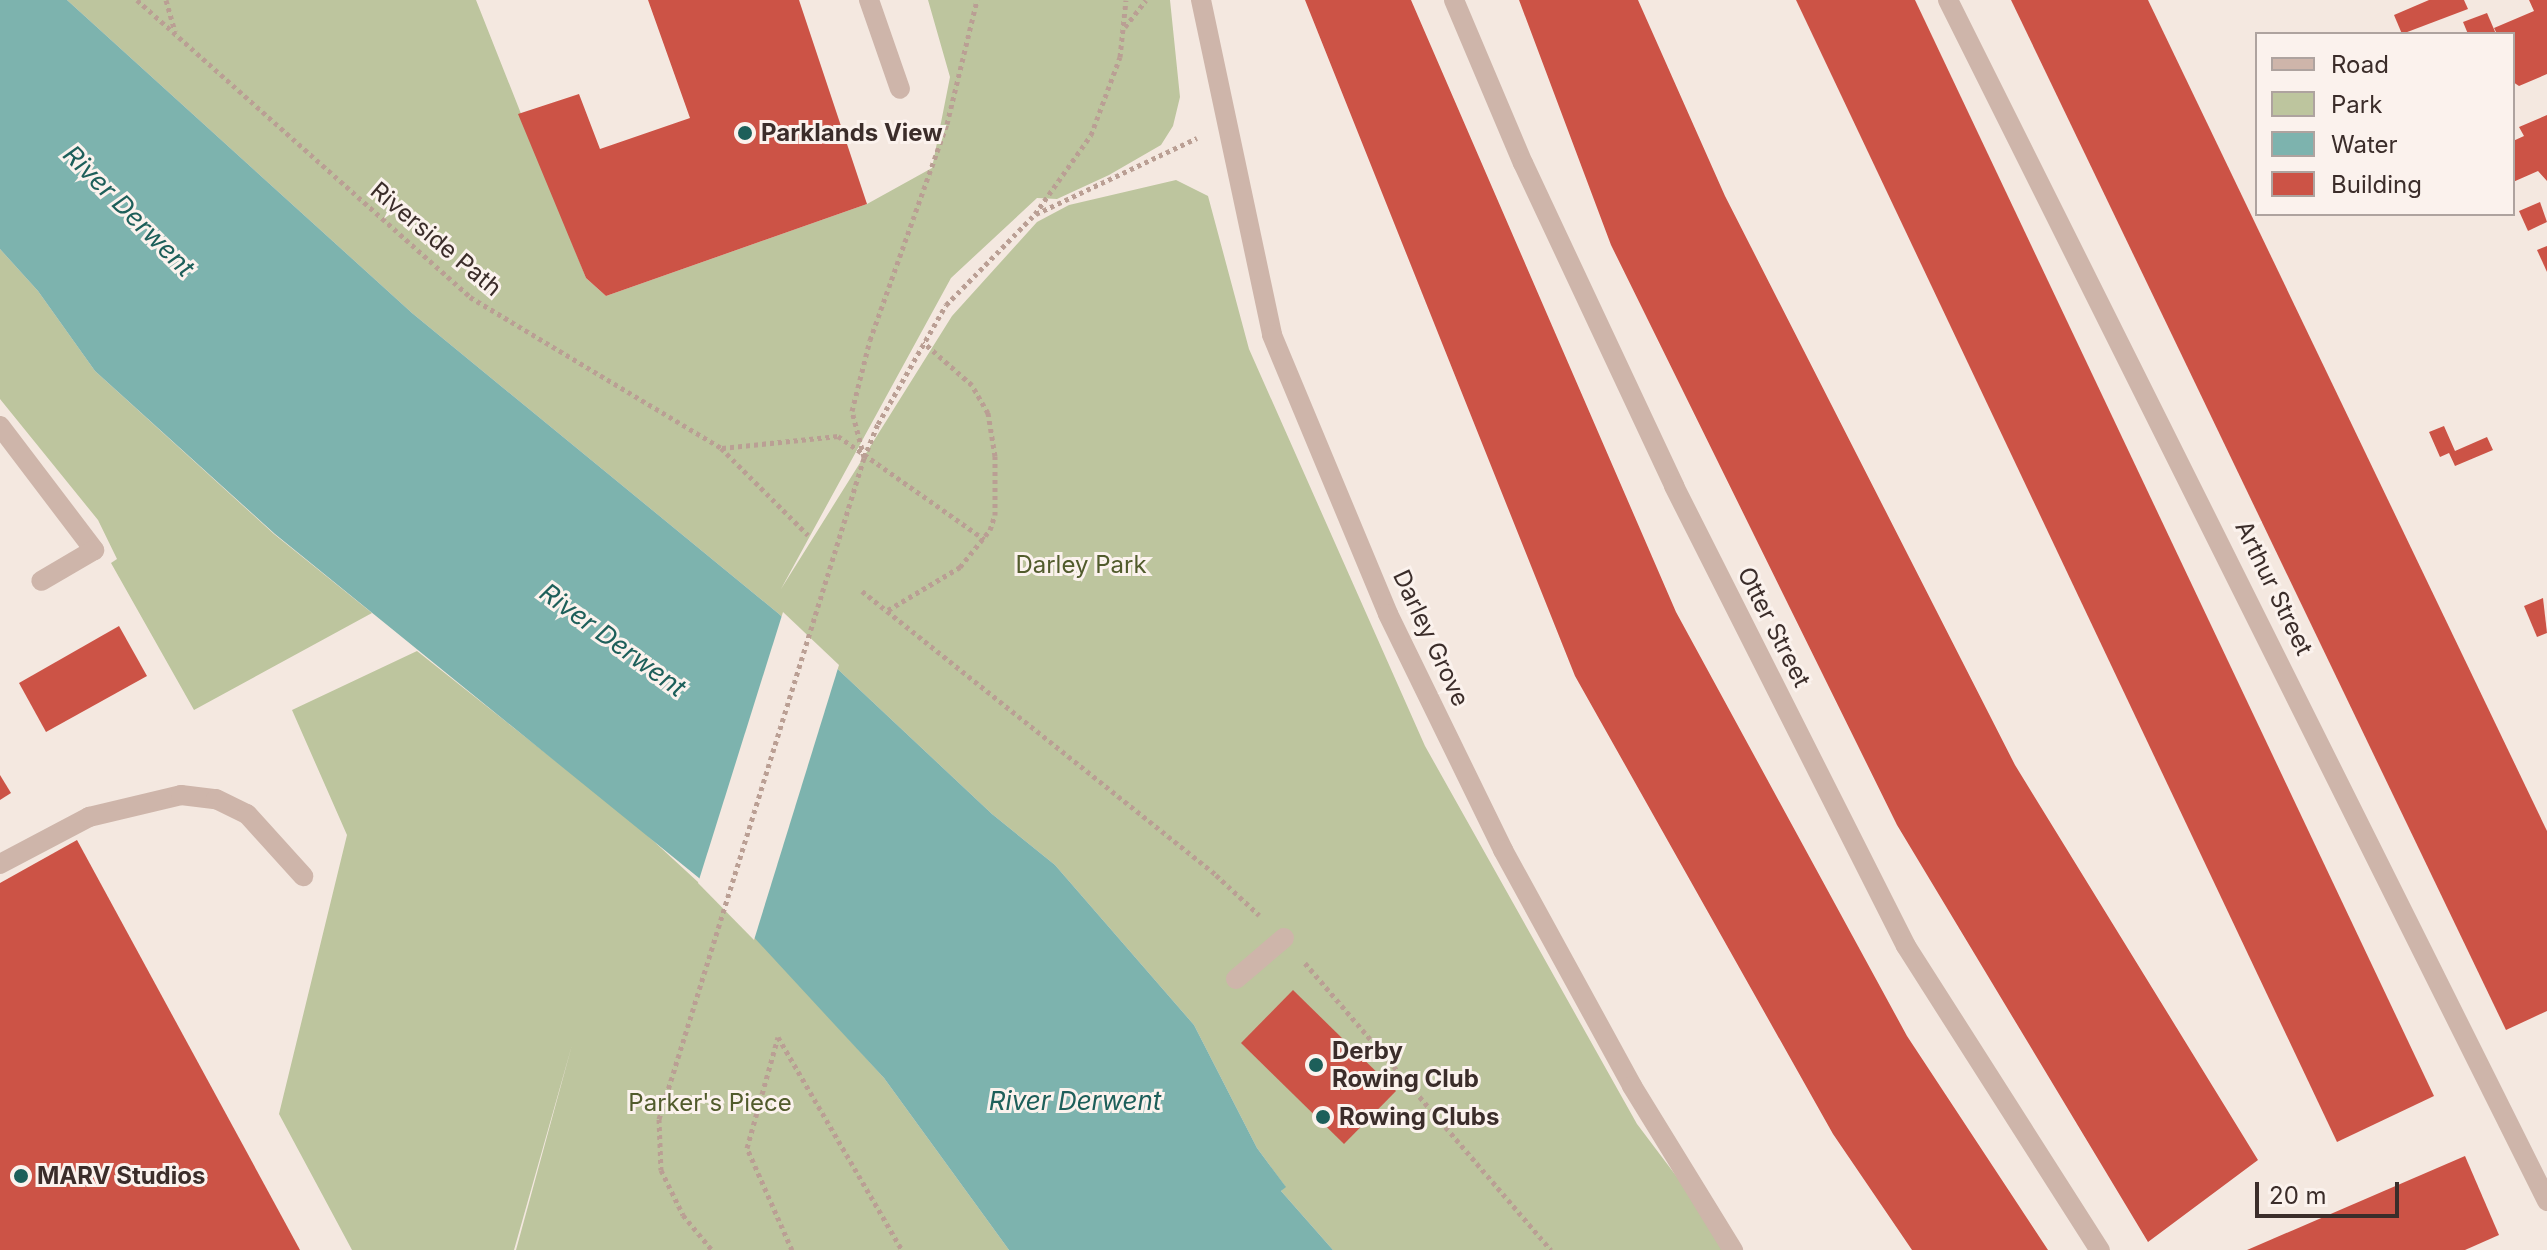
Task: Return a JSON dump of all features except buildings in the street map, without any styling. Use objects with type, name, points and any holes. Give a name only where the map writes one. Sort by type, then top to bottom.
[{"type":"street","points":[[869,0],[900,89]]},
{"type":"street","name":"Darley Grove","points":[[1201,0],[1272,335],[1388,614],[1503,850],[1632,1086],[1733,1250]]},
{"type":"street","name":"Otter Street","points":[[1454,0],[1523,163],[1674,486],[1906,946],[2100,1250]]},
{"type":"street","name":"Arthur Street","points":[[1948,0],[2547,1201]]},
{"type":"street","points":[[0,426],[94,550],[41,581]]},
{"type":"street","points":[[0,864],[89,817],[181,795],[216,799],[247,814],[303,876]]},
{"type":"street","points":[[1236,979],[1284,938]]},
{"type":"path","name":"Riverside Path","points":[[137,0],[470,297],[721,448],[808,535]]},
{"type":"path","points":[[166,0],[175,33]]},
{"type":"path","points":[[864,458],[852,411],[870,340],[947,124],[977,0]]},
{"type":"path","points":[[712,1250],[683,1215],[661,1170],[659,1119],[864,458],[923,342],[973,273],[1035,214],[1091,135],[1111,86],[1124,28],[1126,0]]},
{"type":"path","points":[[1124,28],[1146,0]]},
{"type":"path","points":[[1035,214],[1225,124]]},
{"type":"path","points":[[888,610],[960,567],[984,539],[995,515],[997,481],[988,413],[972,385],[923,342]]},
{"type":"path","points":[[721,448],[838,436],[864,458],[984,539]]},
{"type":"path","points":[[862,591],[1216,875],[1284,938],[1551,1250]]},
{"type":"path","points":[[792,1250],[747,1148],[778,1037],[902,1250]]},
{"type":"green space","name":"Darley Park","points":[[67,0],[476,0],[586,278],[606,296],[867,204],[932,168],[950,77],[928,0],[1170,0],[1180,97],[1173,126],[1161,145],[1109,175],[1057,199],[1037,198],[951,278],[781,589],[952,316],[1037,222],[1069,205],[1176,180],[1208,196],[1249,349],[1425,746],[1637,1124],[1732,1250],[1333,1250],[1281,1191],[1285,1186],[1257,1148],[1194,1025],[1055,865],[992,814],[779,614],[412,313]]},
{"type":"green space","points":[[0,249],[38,291],[95,371],[274,534],[372,613],[194,710],[111,563],[117,559],[98,520],[0,399]]},
{"type":"green space","name":"Parker's Piece","points":[[417,651],[635,824],[749,929],[884,1078],[1009,1250],[516,1250],[572,1045],[514,1250],[352,1250],[279,1114],[347,835],[292,710]]},
{"type":"water","name":"River Derwent","points":[[0,0],[67,0],[412,313],[779,614],[992,814],[1055,865],[1194,1025],[1257,1148],[1286,1187],[1281,1191],[1333,1250],[1009,1250],[884,1078],[699,878],[275,534],[95,371],[38,291],[0,249]]},
{"type":"pier","points":[[783,612],[839,665],[754,940],[698,883]]},
{"type":"place","name":"Parklands View","points":[[745,133]]},
{"type":"place","name":"Derby Rowing Club","points":[[1316,1065]]},
{"type":"place","name":"Rowing Clubs","points":[[1323,1117]]},
{"type":"place","name":"MARV Studios","points":[[21,1176]]}]
